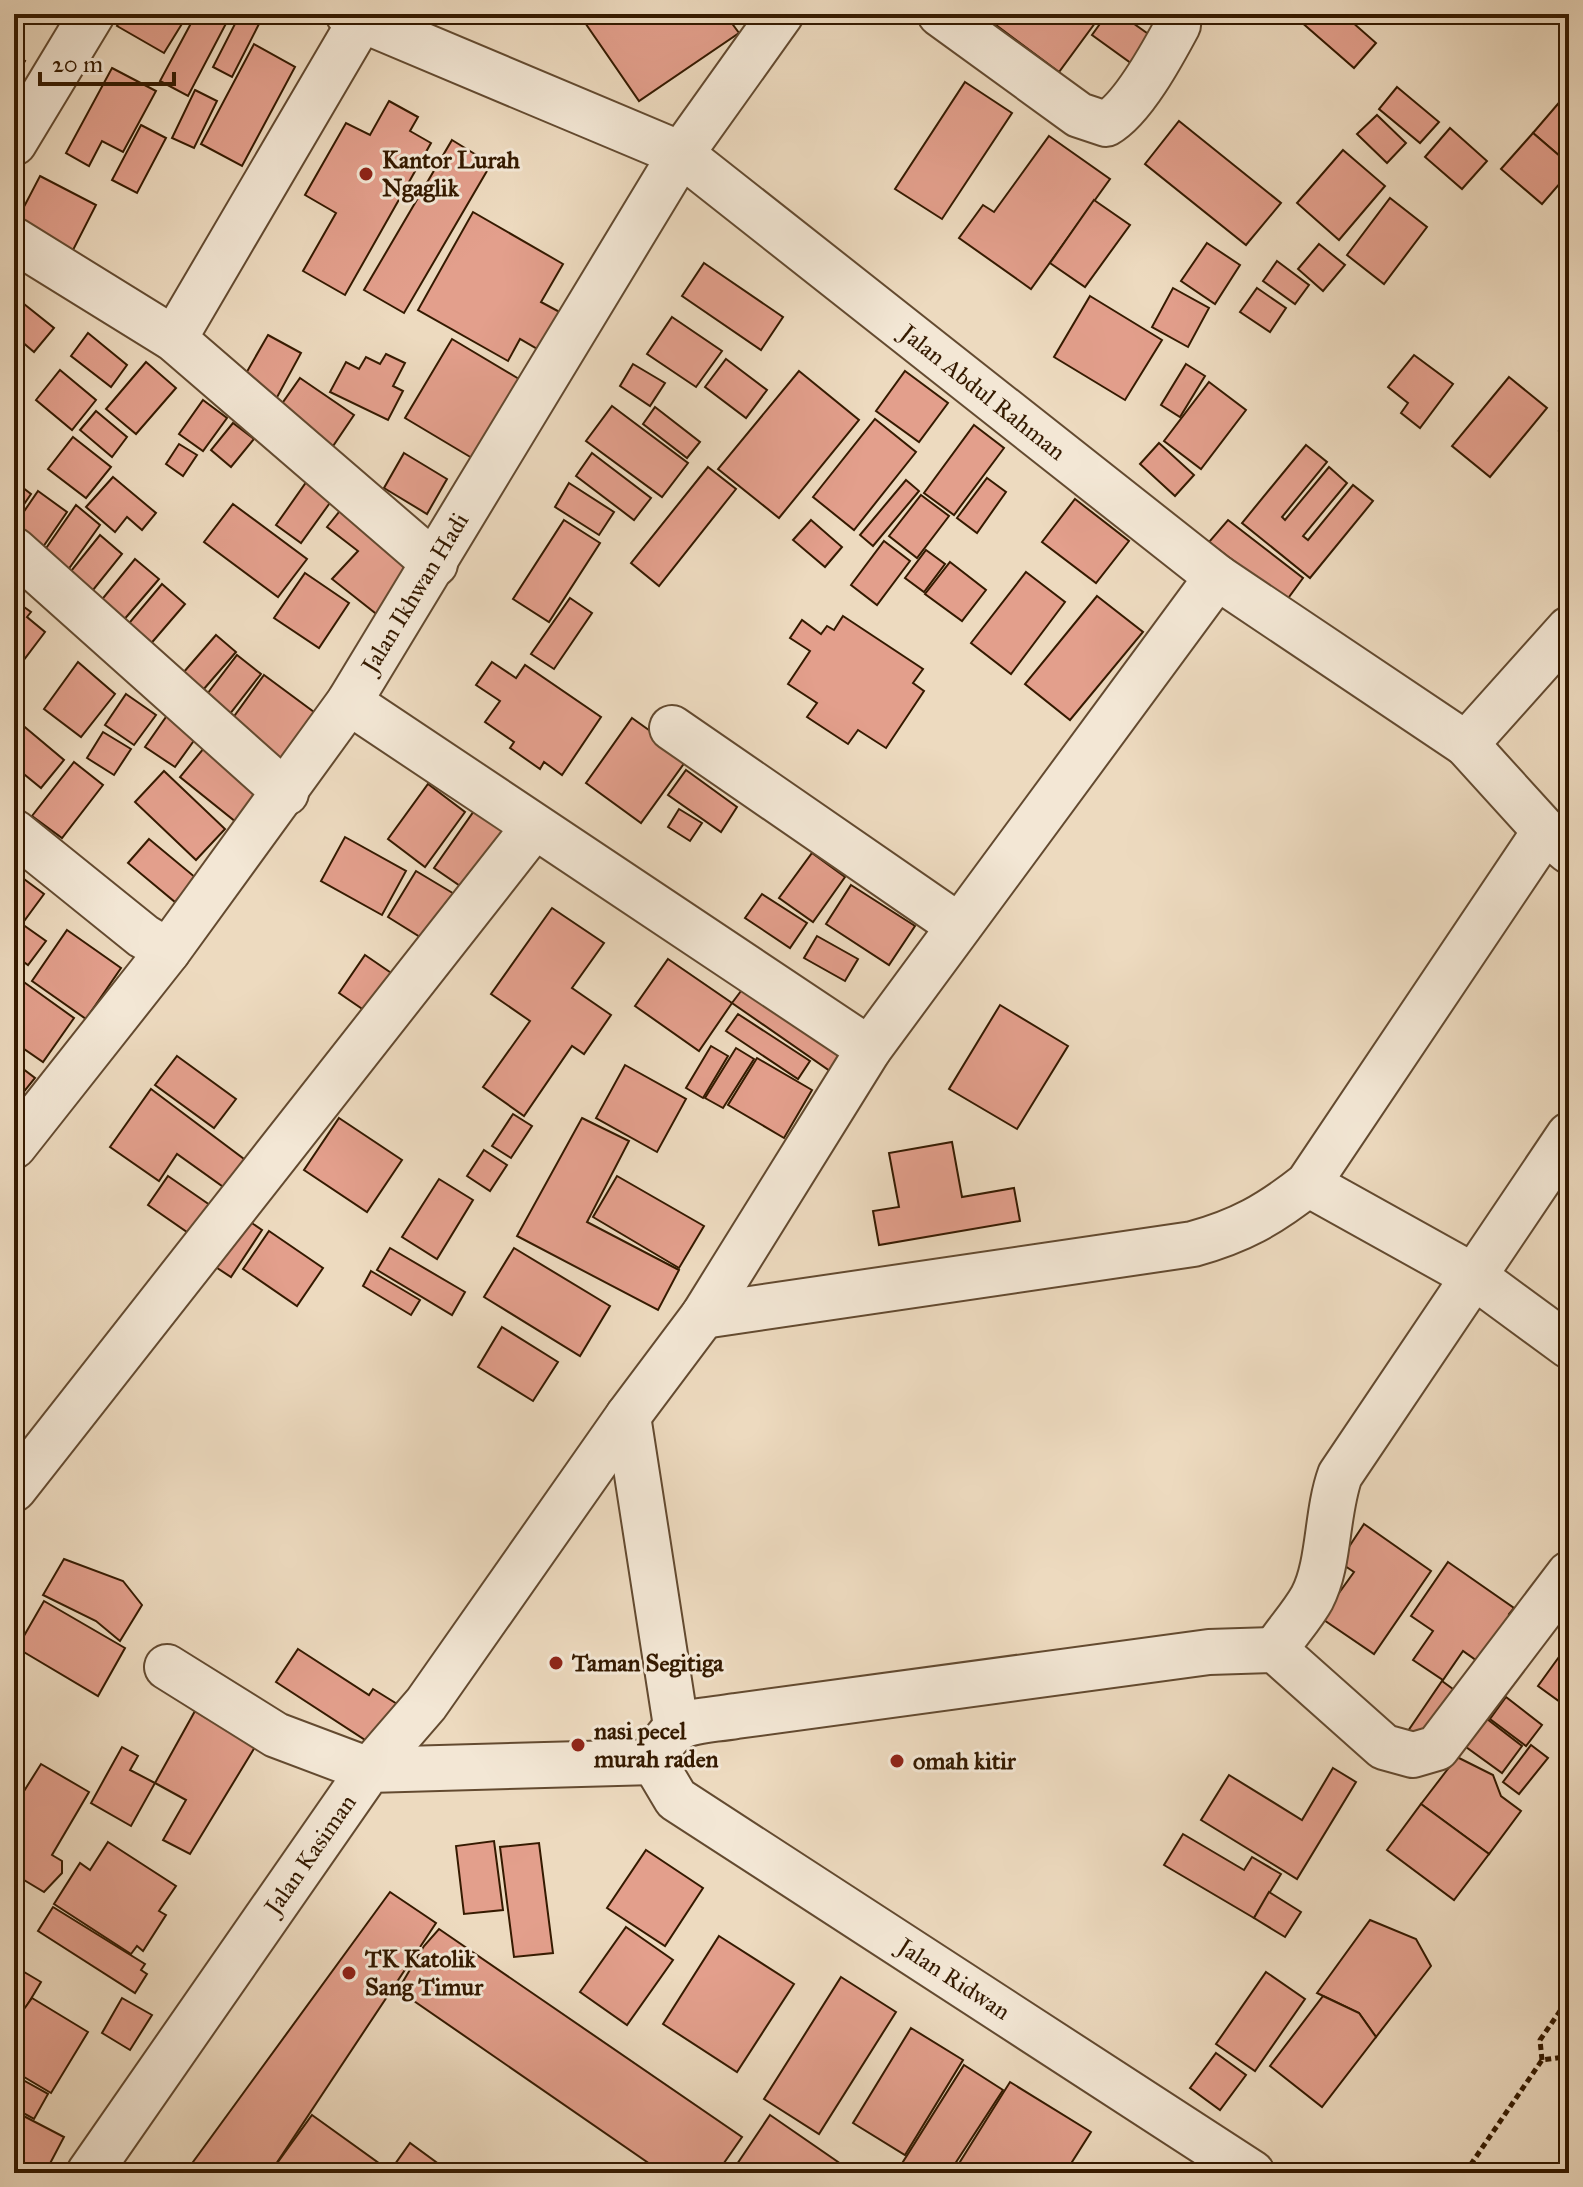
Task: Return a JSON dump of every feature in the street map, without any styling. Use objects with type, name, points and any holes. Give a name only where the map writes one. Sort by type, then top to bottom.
[{"type":"street","points":[[14,143],[92,14]]},
{"type":"street","name":"Jalan Ikhwan Hadi","points":[[14,1146],[168,951],[286,793],[349,702],[681,154],[781,14]]},
{"type":"street","points":[[940,14],[1079,115],[1106,124],[1118,117],[1167,46],[1178,25],[1174,14]]},
{"type":"street","points":[[174,339],[354,17]]},
{"type":"street","name":"Jalan Abdul Rahman","points":[[354,17],[681,154],[1217,577],[1466,744],[1557,841]]},
{"type":"street","points":[[14,240],[174,339],[435,564]]},
{"type":"street","points":[[14,550],[286,793]]},
{"type":"street","points":[[167,1667],[276,1735],[369,1770],[426,1704],[628,1416],[703,1316],[869,1049],[1217,577]]},
{"type":"street","points":[[1466,744],[1569,629]]},
{"type":"street","points":[[349,702],[869,1049]]},
{"type":"street","points":[[672,728],[959,926]]},
{"type":"street","points":[[14,1489],[534,827]]},
{"type":"street","points":[[14,832],[143,936],[168,951]]},
{"type":"street","points":[[703,1316],[1193,1244],[1235,1233],[1276,1209],[1308,1184],[1557,841]]},
{"type":"street","points":[[1275,1650],[1312,1598],[1320,1573],[1331,1499],[1340,1475],[1569,1135]]},
{"type":"street","points":[[1308,1184],[1475,1277],[1569,1346]]},
{"type":"street","points":[[628,1416],[676,1726]]},
{"type":"street","points":[[658,1770],[662,1739],[676,1726],[1209,1652],[1275,1650],[1384,1747],[1413,1755],[1437,1748],[1569,1574]]},
{"type":"street","name":"Jalan Kasiman","points":[[89,2173],[369,1770],[658,1770]]},
{"type":"street","name":"Jalan Ridwan","points":[[658,1770],[676,1799],[1252,2173]]},
{"type":"path","points":[[1465,2173],[1542,2060],[1540,2040],[1569,1998]]},
{"type":"path","points":[[1542,2060],[1564,2057],[1569,2050]]},
{"type":"building","points":[[124,14],[188,14],[164,53],[117,26]]},
{"type":"building","points":[[196,14],[231,14],[188,96],[160,81]]},
{"type":"building","points":[[240,14],[259,24],[232,77],[213,67]]},
{"type":"building","points":[[579,14],[725,14],[739,33],[639,101]]},
{"type":"building","points":[[1091,14],[1098,19],[1059,72],[984,16]]},
{"type":"building","points":[[1107,14],[1120,14],[1154,38],[1135,66],[1092,35]]},
{"type":"building","points":[[1292,14],[1343,14],[1376,43],[1354,68]]},
{"type":"building","points":[[254,44],[295,67],[242,166],[201,144]]},
{"type":"building","points":[[14,55],[25,61],[14,80]]},
{"type":"building","points":[[112,68],[156,91],[123,152],[102,141],[89,166],[66,153]]},
{"type":"building","points":[[965,82],[1012,113],[942,219],[895,189]]},
{"type":"building","points":[[1397,87],[1439,122],[1420,143],[1379,109]]},
{"type":"building","points":[[195,90],[217,101],[194,148],[172,138]]},
{"type":"building","points":[[1569,91],[1569,164],[1533,133]]},
{"type":"building","points":[[389,101],[418,117],[410,131],[431,143],[345,295],[303,271],[336,213],[305,195],[346,123],[370,135]]},
{"type":"building","points":[[1377,115],[1406,143],[1387,163],[1357,134]]},
{"type":"building","points":[[1179,121],[1281,203],[1246,245],[1145,164]]},
{"type":"building","points":[[141,125],[166,138],[137,193],[112,180]]},
{"type":"building","points":[[1450,128],[1487,161],[1462,189],[1425,157]]},
{"type":"building","points":[[1533,133],[1569,164],[1569,173],[1542,204],[1501,169]]},
{"type":"building","points":[[1049,136],[1110,179],[1031,289],[959,238],[983,205],[994,212]]},
{"type":"building","points":[[452,140],[491,164],[404,313],[364,290]]},
{"type":"building","points":[[1343,150],[1385,186],[1339,240],[1297,203]]},
{"type":"building","points":[[40,176],[96,205],[72,252],[16,222]]},
{"type":"building","points":[[1390,198],[1427,227],[1384,284],[1347,255]]},
{"type":"building","points":[[1094,200],[1130,225],[1085,287],[1050,263]]},
{"type":"building","points":[[473,212],[563,264],[541,302],[567,316],[546,354],[520,339],[508,361],[418,310]]},
{"type":"building","points":[[1207,243],[1240,265],[1215,304],[1181,281]]},
{"type":"building","points":[[1319,244],[1345,265],[1323,291],[1298,269]]},
{"type":"building","points":[[1277,261],[1309,285],[1295,304],[1263,281]]},
{"type":"building","points":[[704,263],[783,317],[761,350],[682,296]]},
{"type":"building","points":[[1173,288],[1209,308],[1188,347],[1152,327]]},
{"type":"building","points":[[1257,288],[1286,308],[1270,332],[1240,312]]},
{"type":"building","points":[[14,296],[54,328],[34,352],[14,335]]},
{"type":"building","points":[[1090,296],[1162,340],[1125,400],[1054,357]]},
{"type":"building","points":[[672,317],[722,351],[696,387],[647,354]]},
{"type":"building","points":[[88,333],[127,365],[111,387],[71,356]]},
{"type":"building","points":[[268,335],[301,353],[275,401],[241,382]]},
{"type":"building","points":[[452,339],[524,382],[477,461],[405,418]]},
{"type":"building","points":[[386,354],[405,363],[393,386],[403,391],[388,420],[330,392],[346,362],[359,369],[366,357],[380,364]]},
{"type":"building","points":[[1414,355],[1453,384],[1420,428],[1401,413],[1408,403],[1388,387]]},
{"type":"building","points":[[726,359],[767,390],[746,418],[705,387]]},
{"type":"building","points":[[146,362],[176,388],[136,434],[106,409]]},
{"type":"building","points":[[633,364],[665,383],[650,406],[620,386]]},
{"type":"building","points":[[1186,364],[1205,376],[1180,417],[1161,405]]},
{"type":"building","points":[[60,370],[96,400],[72,430],[36,400]]},
{"type":"building","points":[[799,371],[859,420],[779,518],[718,469]]},
{"type":"building","points":[[905,371],[948,403],[919,442],[876,411]]},
{"type":"building","points":[[1509,377],[1547,408],[1490,477],[1452,446]]},
{"type":"building","points":[[300,378],[354,415],[329,452],[274,415]]},
{"type":"building","points":[[1209,382],[1246,410],[1201,469],[1164,441]]},
{"type":"building","points":[[203,400],[227,418],[203,451],[179,434]]},
{"type":"building","points":[[612,406],[688,463],[662,497],[586,441]]},
{"type":"building","points":[[655,407],[700,442],[687,458],[643,424]]},
{"type":"building","points":[[96,411],[127,437],[112,457],[80,430]]},
{"type":"building","points":[[875,419],[916,452],[854,530],[813,497]]},
{"type":"building","points":[[1569,419],[1569,440],[1559,431]]},
{"type":"building","points":[[233,423],[254,439],[231,467],[211,450]]},
{"type":"building","points":[[974,425],[1004,448],[954,515],[924,493]]},
{"type":"building","points":[[73,437],[111,467],[86,498],[48,469]]},
{"type":"building","points":[[1159,443],[1194,475],[1175,496],[1140,464]]},
{"type":"building","points":[[179,444],[197,455],[183,476],[166,464]]},
{"type":"building","points":[[1306,445],[1327,462],[1282,517],[1285,520],[1329,467],[1347,483],[1303,536],[1308,540],[1353,485],[1373,501],[1310,578],[1242,523]]},
{"type":"building","points":[[404,453],[447,479],[427,514],[384,488]]},
{"type":"building","points":[[592,453],[651,498],[634,520],[576,476]]},
{"type":"building","points":[[708,467],[736,489],[659,586],[631,563]]},
{"type":"building","points":[[113,477],[156,513],[142,530],[127,517],[115,532],[86,507]]},
{"type":"building","points":[[987,478],[1006,492],[977,533],[957,518]]},
{"type":"building","points":[[906,480],[919,491],[873,546],[860,535]]},
{"type":"building","points":[[307,481],[332,500],[301,543],[276,525]]},
{"type":"building","points":[[569,483],[614,512],[599,535],[555,507]]},
{"type":"building","points":[[18,484],[31,494],[14,519],[14,490]]},
{"type":"building","points":[[38,491],[67,512],[36,557],[14,542],[14,526]]},
{"type":"building","points":[[921,495],[949,516],[917,558],[889,536]]},
{"type":"building","points":[[1075,499],[1129,541],[1096,583],[1042,542]]},
{"type":"building","points":[[347,502],[396,541],[413,577],[384,620],[332,579],[358,551],[327,527]]},
{"type":"building","points":[[233,504],[307,559],[278,597],[204,542]]},
{"type":"building","points":[[76,505],[100,525],[65,574],[40,557]]},
{"type":"building","points":[[564,520],[600,543],[549,622],[513,599]]},
{"type":"building","points":[[811,520],[842,547],[825,567],[793,540]]},
{"type":"building","points":[[1228,520],[1303,578],[1286,601],[1209,542]]},
{"type":"building","points":[[100,535],[122,554],[89,595],[67,576]]},
{"type":"building","points":[[884,541],[910,561],[877,605],[851,585]]},
{"type":"building","points":[[926,550],[945,564],[924,592],[905,578]]},
{"type":"building","points":[[135,559],[159,579],[122,622],[99,603]]},
{"type":"building","points":[[950,562],[986,590],[962,621],[925,594]]},
{"type":"building","points":[[1026,572],[1065,602],[1011,674],[971,643]]},
{"type":"building","points":[[305,573],[349,603],[319,648],[274,618]]},
{"type":"building","points":[[162,584],[185,604],[148,647],[125,628]]},
{"type":"building","points":[[1097,596],[1143,632],[1070,720],[1025,684]]},
{"type":"building","points":[[570,598],[592,613],[554,669],[531,654]]},
{"type":"building","points":[[14,600],[31,612],[27,617],[45,632],[23,661],[14,654]]},
{"type":"building","points":[[843,616],[923,669],[913,683],[924,691],[886,748],[858,730],[848,744],[807,717],[817,703],[788,684],[810,651],[790,638],[802,620],[821,634],[827,626],[834,630]]},
{"type":"building","points":[[216,635],[236,652],[203,690],[183,673]]},
{"type":"building","points":[[237,655],[261,674],[222,724],[198,706]]},
{"type":"building","points":[[78,662],[115,694],[81,737],[44,709]]},
{"type":"building","points":[[492,662],[516,678],[525,665],[601,717],[562,775],[544,762],[540,769],[510,748],[514,742],[485,722],[500,701],[476,685]]},
{"type":"building","points":[[264,675],[318,715],[276,773],[222,733]]},
{"type":"building","points":[[126,694],[156,715],[134,745],[105,725]]},
{"type":"building","points":[[173,707],[203,728],[175,767],[145,747]]},
{"type":"building","points":[[14,718],[64,760],[41,788],[14,766]]},
{"type":"building","points":[[632,718],[688,758],[641,823],[586,783]]},
{"type":"building","points":[[103,732],[131,749],[114,775],[87,758]]},
{"type":"building","points":[[209,742],[270,790],[241,826],[180,777]]},
{"type":"building","points":[[74,762],[103,785],[62,838],[32,816]]},
{"type":"building","points":[[686,770],[737,807],[721,832],[668,795]]},
{"type":"building","points":[[164,771],[225,829],[196,860],[135,802]]},
{"type":"building","points":[[428,784],[465,812],[425,867],[388,839]]},
{"type":"building","points":[[679,809],[702,823],[690,841],[668,827]]},
{"type":"building","points":[[474,811],[508,835],[469,892],[434,868]]},
{"type":"building","points":[[345,837],[406,871],[382,915],[321,881]]},
{"type":"building","points":[[149,839],[196,878],[175,902],[128,863]]},
{"type":"building","points":[[812,853],[845,877],[813,922],[779,898]]},
{"type":"building","points":[[416,871],[461,898],[433,945],[388,917]]},
{"type":"building","points":[[20,876],[44,894],[22,924],[46,941],[28,965],[14,955],[14,885]]},
{"type":"building","points":[[851,885],[915,926],[889,965],[826,924]]},
{"type":"building","points":[[762,894],[807,923],[790,948],[745,918]]},
{"type":"building","points":[[552,908],[604,943],[572,988],[611,1015],[584,1054],[572,1046],[524,1116],[483,1087],[530,1021],[491,994]]},
{"type":"building","points":[[67,930],[121,968],[86,1019],[32,981]]},
{"type":"building","points":[[817,936],[858,959],[845,981],[804,958]]},
{"type":"building","points":[[365,955],[400,979],[374,1017],[339,993]]},
{"type":"building","points":[[668,959],[732,1003],[699,1051],[635,1006]]},
{"type":"building","points":[[14,975],[74,1018],[43,1062],[14,1042]]},
{"type":"building","points":[[744,987],[841,1055],[830,1071],[732,1003]]},
{"type":"building","points":[[1000,1005],[1068,1046],[1017,1129],[949,1089]]},
{"type":"building","points":[[738,1014],[810,1061],[798,1079],[726,1031]]},
{"type":"building","points":[[711,1046],[728,1056],[703,1098],[686,1088]]},
{"type":"building","points":[[736,1048],[754,1059],[723,1108],[705,1098]]},
{"type":"building","points":[[177,1056],[236,1099],[214,1128],[155,1085]]},
{"type":"building","points":[[757,1058],[812,1090],[784,1138],[728,1105]]},
{"type":"building","points":[[14,1062],[35,1078],[14,1104]]},
{"type":"building","points":[[625,1065],[686,1099],[657,1152],[596,1118]]},
{"type":"building","points":[[151,1089],[248,1162],[229,1191],[177,1154],[159,1181],[110,1147]]},
{"type":"building","points":[[513,1114],[532,1126],[511,1158],[492,1146]]},
{"type":"building","points":[[339,1118],[402,1160],[367,1212],[304,1170]]},
{"type":"building","points":[[582,1118],[629,1141],[587,1222],[679,1270],[658,1310],[517,1236]]},
{"type":"building","points":[[952,1142],[962,1197],[1014,1188],[1020,1221],[879,1245],[873,1211],[899,1207],[889,1153]]},
{"type":"building","points":[[484,1150],[507,1165],[490,1191],[467,1176]]},
{"type":"building","points":[[168,1176],[220,1212],[200,1241],[148,1205]]},
{"type":"building","points":[[617,1176],[704,1226],[679,1268],[593,1217]]},
{"type":"building","points":[[439,1179],[473,1200],[437,1259],[402,1237]]},
{"type":"building","points":[[243,1217],[262,1230],[231,1277],[211,1264]]},
{"type":"building","points":[[269,1231],[323,1268],[297,1306],[243,1269]]},
{"type":"building","points":[[390,1248],[465,1292],[452,1315],[377,1270]]},
{"type":"building","points":[[514,1248],[610,1306],[580,1356],[484,1297]]},
{"type":"building","points":[[371,1271],[420,1300],[411,1315],[363,1286]]},
{"type":"building","points":[[502,1327],[558,1362],[533,1401],[478,1367]]},
{"type":"building","points":[[1364,1524],[1431,1571],[1374,1654],[1321,1618],[1354,1572],[1339,1562]]},
{"type":"building","points":[[64,1559],[123,1581],[142,1605],[120,1641],[96,1621],[43,1595]]},
{"type":"building","points":[[1448,1562],[1514,1608],[1509,1614],[1519,1622],[1487,1668],[1463,1651],[1443,1680],[1413,1660],[1433,1631],[1411,1616]]},
{"type":"building","points":[[44,1601],[125,1648],[98,1696],[17,1648]]},
{"type":"building","points":[[1569,1643],[1569,1704],[1567,1707],[1538,1686]]},
{"type":"building","points":[[298,1649],[369,1695],[373,1689],[402,1707],[376,1747],[276,1682]]},
{"type":"building","points":[[1442,1681],[1468,1700],[1434,1749],[1408,1731]]},
{"type":"building","points":[[1506,1697],[1542,1725],[1526,1746],[1490,1719]]},
{"type":"building","points":[[195,1711],[206,1718],[211,1711],[255,1747],[190,1854],[163,1840],[186,1800],[155,1783]]},
{"type":"building","points":[[1487,1719],[1522,1746],[1502,1773],[1466,1747]]},
{"type":"building","points":[[1531,1745],[1548,1758],[1519,1794],[1503,1782]]},
{"type":"building","points":[[122,1747],[138,1756],[130,1770],[155,1783],[131,1826],[91,1803]]},
{"type":"building","points":[[1457,1757],[1493,1775],[1501,1796],[1521,1811],[1489,1854],[1421,1804]]},
{"type":"building","points":[[41,1764],[89,1792],[52,1855],[62,1861],[62,1873],[44,1892],[14,1874],[14,1807]]},
{"type":"building","points":[[1333,1768],[1356,1782],[1297,1879],[1201,1820],[1229,1775],[1302,1820]]},
{"type":"building","points":[[1421,1804],[1489,1854],[1454,1900],[1387,1850]]},
{"type":"building","points":[[1183,1834],[1244,1870],[1252,1857],[1281,1874],[1254,1918],[1164,1865]]},
{"type":"building","points":[[494,1841],[503,1910],[464,1914],[456,1846]]},
{"type":"building","points":[[108,1842],[176,1886],[159,1911],[166,1915],[143,1951],[137,1946],[131,1954],[54,1904],[80,1863],[90,1870]]},
{"type":"building","points":[[539,1843],[553,1953],[514,1957],[500,1847]]},
{"type":"building","points":[[646,1850],[703,1888],[665,1946],[607,1908]]},
{"type":"building","points":[[390,1892],[436,1923],[270,2173],[185,2173]]},
{"type":"building","points":[[1269,1892],[1301,1912],[1285,1937],[1254,1918]]},
{"type":"building","points":[[53,1907],[145,1964],[141,1970],[147,1974],[135,1993],[38,1931]]},
{"type":"building","points":[[1370,1920],[1416,1939],[1431,1966],[1376,2037],[1359,2013],[1317,1993]]},
{"type":"building","points":[[626,1927],[673,1960],[627,2025],[580,1992]]},
{"type":"building","points":[[439,1929],[742,2137],[717,2173],[663,2173],[398,1990],[424,1946]]},
{"type":"building","points":[[719,1936],[794,1984],[737,2072],[663,2024]]},
{"type":"building","points":[[14,1966],[41,1982],[16,2024],[14,2023]]},
{"type":"building","points":[[1266,1972],[1305,1999],[1255,2071],[1216,2044]]},
{"type":"building","points":[[841,1977],[896,2012],[819,2134],[764,2099]]},
{"type":"building","points":[[1323,1996],[1359,2013],[1376,2037],[1322,2107],[1270,2066]]},
{"type":"building","points":[[32,1998],[88,2032],[51,2093],[14,2071],[14,2023]]},
{"type":"building","points":[[122,1998],[152,2015],[130,2050],[102,2033]]},
{"type":"building","points":[[911,2028],[963,2060],[905,2155],[853,2123]]},
{"type":"building","points":[[1216,2053],[1246,2075],[1220,2110],[1190,2088]]},
{"type":"building","points":[[964,2065],[1003,2090],[949,2173],[913,2173],[901,2165]]},
{"type":"building","points":[[14,2075],[48,2094],[34,2119],[14,2108]]},
{"type":"building","points":[[1010,2082],[1091,2132],[1072,2162],[1082,2169],[1079,2173],[953,2173]]},
{"type":"building","points":[[14,2111],[64,2137],[45,2173],[36,2173],[14,2161]]},
{"type":"building","points":[[312,2115],[390,2171],[410,2143],[451,2173],[270,2173]]},
{"type":"building","points":[[770,2115],[854,2173],[731,2173]]},
{"type":"place","name":"Kantor Lurah Ngaglik","points":[[366,174]]},
{"type":"place","name":"Taman Segitiga","points":[[556,1663]]},
{"type":"place","name":"nasi pecel murah raden","points":[[578,1745]]},
{"type":"place","name":"omah kitir","points":[[897,1761]]},
{"type":"place","name":"TK Katolik Sang Timur","points":[[349,1973]]}]
